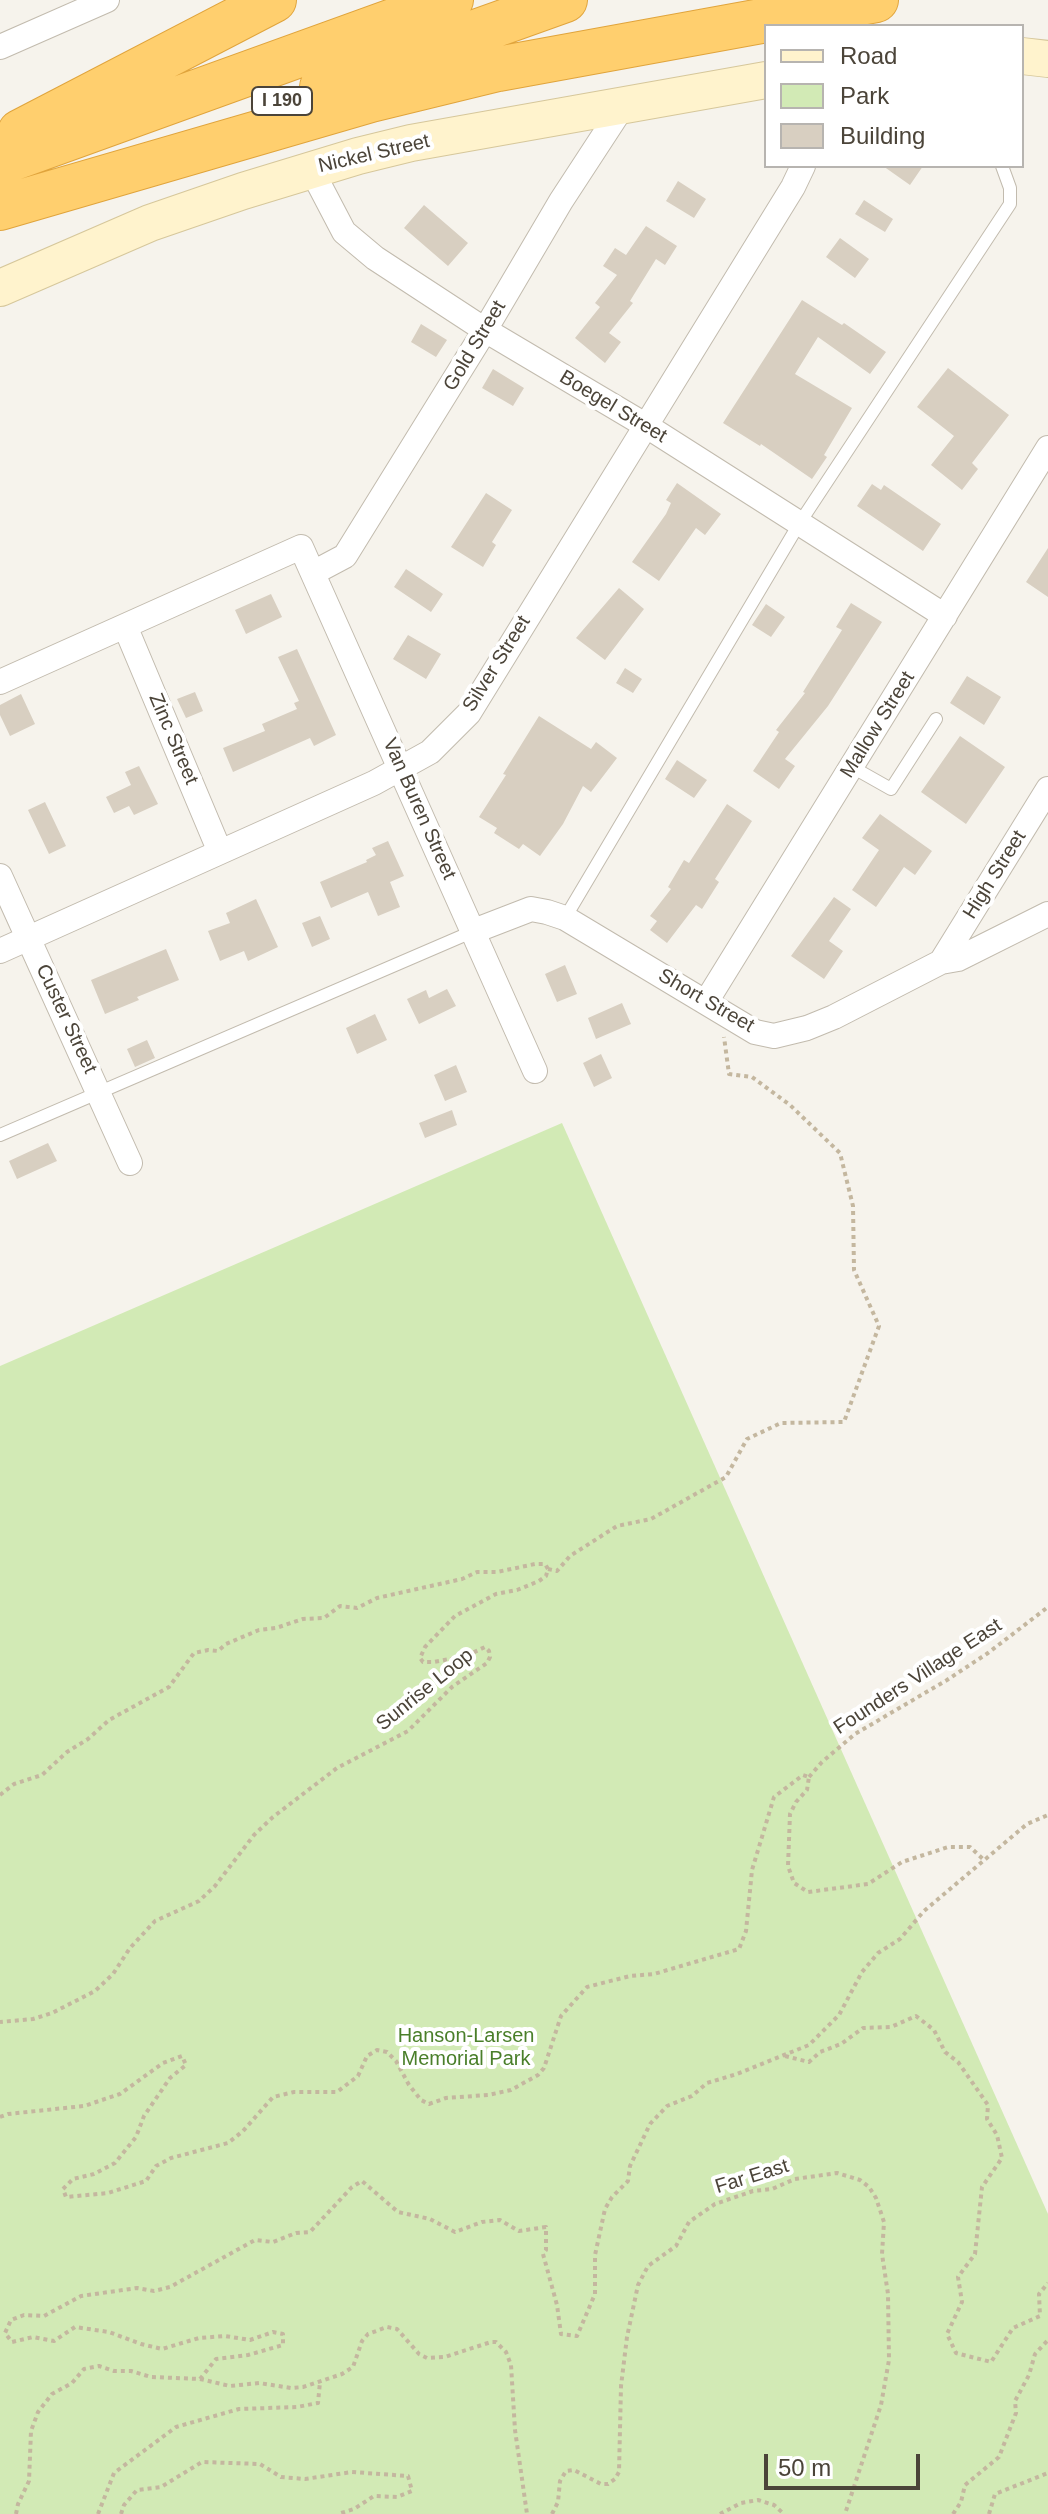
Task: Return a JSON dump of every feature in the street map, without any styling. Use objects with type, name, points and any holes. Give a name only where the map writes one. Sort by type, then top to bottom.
[{"type":"highway","points":[[0,142],[274,0]]},
{"type":"highway","name":"I 190","points":[[0,163],[451,0]]},
{"type":"highway","name":"I 190","points":[[0,205],[565,0]]},
{"type":"highway","points":[[0,205],[371,100],[498,69],[876,0]]},
{"type":"main road","points":[[1024,56],[1048,59]]},
{"type":"main road","name":"Nickel Street","points":[[0,288],[150,223],[311,169],[411,143],[764,80]]},
{"type":"street","points":[[0,47],[75,6],[107,0]]},
{"type":"street","name":"Gold Street","points":[[313,573],[345,556],[561,201],[623,106]]},
{"type":"street","name":"Silver Street","points":[[0,951],[374,783],[430,752],[469,713],[802,168]]},
{"type":"street","name":"Boegel Street","points":[[311,169],[344,232],[375,258],[485,330],[645,425],[945,616]]},
{"type":"street","name":"Mallow Street","points":[[706,1002],[1048,448]]},
{"type":"street","name":"Van Buren Street","points":[[125,626],[301,547],[535,1071]]},
{"type":"street","points":[[0,682],[125,626]]},
{"type":"street","name":"Zinc Street","points":[[125,626],[220,852]]},
{"type":"street","name":"High Street","points":[[941,962],[1048,789]]},
{"type":"street","name":"Custer Street","points":[[0,876],[130,1163]]},
{"type":"street","name":"Short Street","points":[[474,931],[531,909],[565,918],[755,1032],[774,1036],[834,1017],[941,962],[958,959],[1048,914]]},
{"type":"lane","points":[[565,918],[799,524],[1010,204],[1010,188],[1003,168]]},
{"type":"lane","points":[[852,767],[891,789],[936,719]]},
{"type":"lane","points":[[0,1135],[474,931]]},
{"type":"path","points":[[0,1795],[14,1784],[42,1775],[109,1720],[169,1687],[194,1653],[218,1651],[226,1644],[259,1630],[303,1619],[324,1618],[340,1606],[357,1608],[377,1598],[462,1579],[477,1572],[497,1572],[535,1564],[545,1564],[548,1569],[557,1571],[570,1556],[617,1526],[651,1519],[726,1477],[747,1439],[781,1423],[844,1422],[879,1326],[854,1270],[853,1206],[840,1153],[790,1105],[752,1077],[729,1074],[724,1038],[706,1002]]},
{"type":"path","name":"Sunrise Loop","points":[[0,2022],[33,2019],[52,2013],[95,1991],[113,1974],[130,1948],[155,1921],[199,1901],[215,1886],[240,1851],[273,1817],[337,1768],[408,1731],[452,1687],[487,1663],[490,1657],[485,1647],[466,1656],[434,1662],[423,1662],[420,1658],[425,1647],[455,1616],[496,1594],[539,1581],[546,1576],[548,1569]]},
{"type":"path","name":"Founders Village East","points":[[809,1777],[855,1734],[947,1680],[1048,1607]]},
{"type":"path","points":[[0,2117],[84,2106],[120,2094],[163,2063],[182,2056],[186,2065],[170,2078],[144,2116],[136,2137],[115,2163],[94,2174],[73,2179],[63,2189],[66,2197],[108,2193],[146,2181],[156,2166],[171,2158],[228,2143],[273,2097],[294,2092],[337,2092],[358,2076],[367,2056],[377,2050],[387,2052],[396,2061],[409,2085],[421,2100],[429,2104],[446,2098],[511,2090],[538,2075],[544,2068],[561,2016],[587,1987],[630,1976],[654,1974],[739,1949],[746,1931],[752,1870],[774,1797],[803,1775],[809,1777],[807,1790],[790,1814],[788,1866],[794,1883],[808,1892],[868,1884],[902,1862],[948,1847],[970,1847],[984,1860]]},
{"type":"path","points":[[200,2379],[216,2359],[248,2355],[283,2345],[283,2334],[273,2332],[250,2340],[225,2336],[199,2338],[162,2349],[109,2332],[75,2327],[54,2341],[33,2337],[12,2342],[5,2333],[11,2320],[24,2315],[44,2316],[81,2296],[170,2287],[255,2240],[273,2242],[296,2233],[310,2232],[352,2187],[362,2181],[398,2212],[430,2219],[455,2232],[482,2222],[500,2220],[519,2231],[546,2227],[546,2250],[543,2254],[557,2305],[561,2334],[577,2336],[595,2294],[595,2255],[605,2209],[628,2181],[630,2166],[650,2124],[667,2106],[692,2096],[707,2083],[809,2045],[839,2015],[862,1972],[878,1953],[900,1939],[924,1911],[1027,1824],[1048,1815]]},
{"type":"path","points":[[783,2056],[809,2062],[820,2052],[841,2044],[863,2028],[891,2027],[916,2016],[934,2030],[945,2052],[958,2062],[988,2105],[987,2119],[997,2135],[1002,2158],[982,2187],[975,2254],[958,2277],[962,2302],[947,2334],[956,2353],[991,2362],[1013,2328],[1040,2316],[1039,2294],[1048,2283]]},
{"type":"path","name":"Far East","points":[[552,2514],[558,2502],[560,2481],[566,2471],[574,2470],[601,2484],[608,2484],[619,2472],[621,2386],[627,2337],[638,2285],[648,2266],[676,2246],[689,2222],[715,2204],[753,2191],[772,2189],[795,2179],[837,2173],[860,2180],[876,2198],[884,2222],[882,2254],[888,2294],[889,2360],[881,2405],[845,2514]]},
{"type":"path","points":[[16,2514],[29,2481],[31,2431],[38,2412],[52,2394],[72,2383],[84,2369],[99,2366],[151,2377],[200,2379],[230,2386],[259,2383],[291,2388],[342,2374],[353,2367],[362,2341],[368,2334],[387,2327],[397,2329],[419,2354],[427,2358],[445,2357],[485,2342],[496,2342],[509,2358],[527,2514]]},
{"type":"path","points":[[953,2514],[961,2502],[965,2485],[999,2457],[1016,2413],[1015,2401],[1029,2375],[1035,2354],[1048,2340]]},
{"type":"path","points":[[98,2514],[114,2473],[176,2427],[239,2409],[318,2403],[320,2382]]},
{"type":"path","points":[[121,2514],[124,2505],[137,2490],[161,2487],[202,2462],[260,2464],[281,2477],[305,2479],[352,2472],[408,2476],[412,2491],[397,2497],[374,2496],[354,2509],[338,2514]]},
{"type":"path","points":[[989,2514],[995,2494],[1048,2473]]},
{"type":"path","points":[[720,2514],[741,2503],[758,2500],[774,2505],[784,2514]]},
{"type":"green space","name":"Hanson-Larsen Memorial Park","points":[[562,1123],[1048,2214],[1048,2514],[0,2514],[0,1366]]},
{"type":"building","points":[[886,168],[922,168],[910,185]]},
{"type":"building","points":[[678,181],[706,199],[694,218],[666,201]]},
{"type":"building","points":[[864,200],[893,219],[885,232],[855,214]]},
{"type":"building","points":[[424,205],[468,243],[448,266],[404,228]]},
{"type":"building","points":[[646,226],[677,246],[665,265],[656,259],[630,301],[633,303],[609,333],[621,342],[605,363],[575,338],[600,307],[595,303],[617,275],[603,266],[615,248],[626,255]]},
{"type":"building","points":[[840,238],[869,259],[855,278],[826,257]]},
{"type":"building","points":[[802,300],[842,325],[844,323],[886,352],[870,374],[818,337],[795,374],[852,408],[812,479],[761,444],[723,423]]},
{"type":"building","points":[[421,324],[447,340],[436,357],[411,342]]},
{"type":"building","points":[[948,368],[1009,415],[972,463],[978,469],[962,490],[931,465],[954,436],[917,407]]},
{"type":"building","points":[[493,369],[524,388],[513,406],[482,388]]},
{"type":"building","points":[[677,483],[721,514],[705,535],[696,528],[659,581],[632,562],[666,514],[671,503],[666,500]]},
{"type":"building","points":[[872,484],[881,490],[884,485],[941,524],[923,551],[857,506]]},
{"type":"building","points":[[486,493],[512,510],[492,542],[496,545],[483,567],[451,547]]},
{"type":"building","points":[[1048,548],[1048,597],[1026,582]]},
{"type":"building","points":[[406,569],[443,594],[431,612],[394,587]]},
{"type":"building","points":[[619,588],[644,609],[605,660],[576,638]]},
{"type":"building","points":[[271,594],[282,617],[246,634],[235,610]]},
{"type":"building","points":[[851,603],[882,622],[828,706],[785,759],[795,766],[779,789],[753,771],[779,732],[776,730],[805,693],[842,630],[836,627]]},
{"type":"building","points":[[766,604],[785,617],[771,637],[752,625]]},
{"type":"building","points":[[408,635],[441,654],[426,679],[393,659]]},
{"type":"building","points":[[297,649],[336,735],[314,746],[310,738],[233,772],[223,748],[265,731],[262,724],[297,709],[294,703],[299,701],[278,657]]},
{"type":"building","points":[[625,668],[642,679],[633,693],[616,683]]},
{"type":"building","points":[[967,676],[1001,697],[984,725],[950,703]]},
{"type":"building","points":[[195,692],[203,711],[186,718],[177,699]]},
{"type":"building","points":[[21,694],[35,724],[10,736],[0,715],[0,705]]},
{"type":"building","points":[[539,716],[591,749],[596,742],[617,758],[591,792],[583,786],[563,824],[540,856],[523,844],[519,849],[494,833],[497,828],[479,817]]},
{"type":"building","points":[[960,736],[1005,767],[966,824],[921,792]]},
{"type":"building","points":[[677,760],[707,780],[694,798],[665,779]]},
{"type":"building","points":[[139,766],[158,804],[134,815],[129,806],[114,813],[106,797],[131,785],[125,772]]},
{"type":"building","points":[[45,802],[66,846],[49,854],[28,810]]},
{"type":"building","points":[[727,804],[752,821],[715,879],[719,882],[702,909],[696,905],[667,943],[650,930],[657,921],[650,916],[671,889],[668,887],[684,860],[689,863]]},
{"type":"building","points":[[880,814],[932,851],[915,875],[904,867],[876,907],[852,890],[879,850],[862,838]]},
{"type":"building","points":[[388,841],[404,876],[390,882],[400,907],[378,916],[368,892],[331,908],[320,882],[367,862],[376,855],[372,848]]},
{"type":"building","points":[[834,897],[851,909],[829,941],[843,951],[824,979],[791,956]]},
{"type":"building","points":[[256,899],[278,947],[248,961],[244,951],[220,961],[208,931],[230,923],[226,913]]},
{"type":"building","points":[[320,916],[330,939],[312,947],[302,923]]},
{"type":"building","points":[[166,949],[179,980],[105,1014],[91,980]]},
{"type":"building","points":[[565,965],[577,994],[557,1002],[545,974]]},
{"type":"building","points":[[447,989],[456,1006],[419,1024],[407,999],[426,990],[429,998]]},
{"type":"building","points":[[622,1003],[631,1024],[596,1039],[588,1018]]},
{"type":"building","points":[[375,1014],[387,1040],[357,1054],[346,1028]]},
{"type":"building","points":[[147,1040],[155,1058],[135,1067],[127,1049]]},
{"type":"building","points":[[601,1054],[612,1078],[594,1087],[583,1063]]},
{"type":"building","points":[[456,1065],[467,1092],[445,1101],[434,1075]]},
{"type":"building","points":[[452,1110],[457,1125],[425,1138],[419,1123]]},
{"type":"building","points":[[48,1143],[57,1161],[17,1179],[9,1161]]}]
